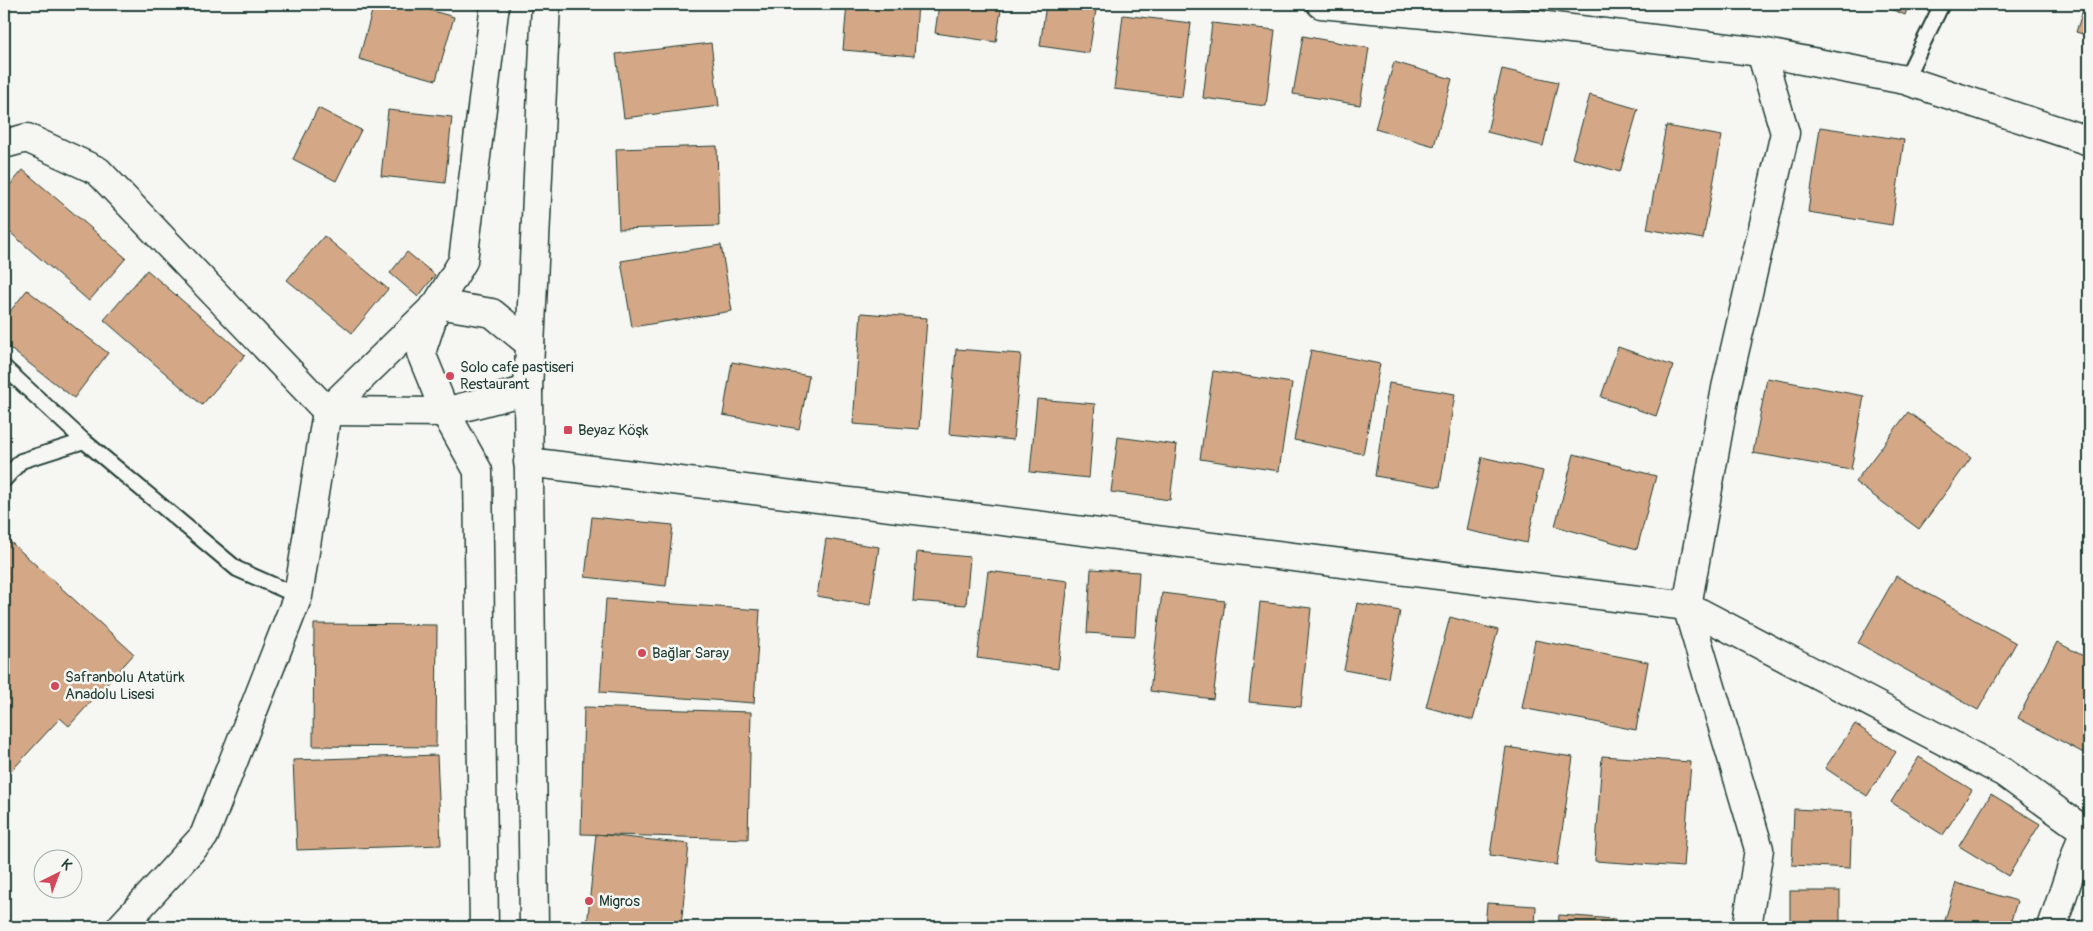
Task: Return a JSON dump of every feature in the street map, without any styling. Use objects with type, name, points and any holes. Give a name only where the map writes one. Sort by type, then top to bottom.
[{"type":"street","points":[[484,927],[478,471],[445,412],[421,353],[437,304],[463,262],[494,4]]},
{"type":"street","points":[[534,927],[528,390],[546,4]]},
{"type":"street","points":[[1321,4],[1532,14],[1761,52],[1905,80],[2089,141]]},
{"type":"street","points":[[1747,927],[1759,849],[1688,606],[1726,388],[1785,134],[1761,52]]},
{"type":"street","points":[[4,144],[27,138],[98,171],[327,411],[445,412],[528,390]]},
{"type":"street","points":[[437,304],[492,313],[530,344]]},
{"type":"street","points":[[122,927],[204,836],[298,596],[327,411],[437,304]]},
{"type":"street","points":[[528,462],[1688,606],[2003,772],[2087,832],[2052,927]]},
{"type":"lane","points":[[1905,80],[1942,4]]},
{"type":"lane","points":[[4,367],[84,441],[237,569],[298,596]]},
{"type":"lane","points":[[4,480],[21,461],[84,441]]},
{"type":"building","points":[[374,4],[408,4],[454,17],[436,80],[359,59]]},
{"type":"building","points":[[626,4],[683,4],[683,8],[626,9]]},
{"type":"building","points":[[847,4],[918,4],[914,56],[843,50]]},
{"type":"building","points":[[939,4],[1002,4],[996,42],[935,33]]},
{"type":"building","points":[[1046,4],[1097,4],[1089,53],[1040,46]]},
{"type":"building","points":[[1879,4],[1909,4],[1905,15]]},
{"type":"building","points":[[2085,4],[2089,4],[2089,36],[2076,32]]},
{"type":"building","points":[[1123,15],[1191,23],[1182,97],[1114,89]]},
{"type":"building","points":[[1212,23],[1275,30],[1266,106],[1203,98]]},
{"type":"building","points":[[1303,36],[1369,48],[1360,105],[1293,94]]},
{"type":"building","points":[[711,43],[719,106],[624,118],[616,54]]},
{"type":"building","points":[[1394,62],[1452,79],[1434,146],[1375,129]]},
{"type":"building","points":[[1502,69],[1558,82],[1543,146],[1487,132]]},
{"type":"building","points":[[1590,95],[1638,109],[1620,172],[1572,158]]},
{"type":"building","points":[[318,108],[361,130],[336,181],[293,159]]},
{"type":"building","points":[[388,110],[452,117],[445,183],[381,176]]},
{"type":"building","points":[[1666,126],[1722,136],[1703,239],[1647,229]]},
{"type":"building","points":[[1820,127],[1904,140],[1892,225],[1808,212]]},
{"type":"building","points":[[717,146],[719,226],[619,229],[616,149]]},
{"type":"building","points":[[23,170],[126,258],[89,301],[4,227],[4,192]]},
{"type":"building","points":[[324,236],[388,289],[352,333],[287,280]]},
{"type":"building","points":[[721,245],[732,311],[632,327],[621,261]]},
{"type":"building","points":[[407,252],[435,275],[418,297],[390,273]]},
{"type":"building","points":[[4,264],[9,269],[4,275]]},
{"type":"building","points":[[147,270],[245,355],[202,405],[104,320]]},
{"type":"building","points":[[27,290],[108,353],[74,398],[4,344],[4,319]]},
{"type":"building","points":[[861,313],[927,318],[919,429],[853,424]]},
{"type":"building","points":[[1618,347],[1673,366],[1656,416],[1601,397]]},
{"type":"building","points":[[956,349],[1021,354],[1013,440],[949,434]]},
{"type":"building","points":[[1311,350],[1380,364],[1363,454],[1294,440]]},
{"type":"building","points":[[732,362],[809,376],[799,429],[723,415]]},
{"type":"building","points":[[1213,371],[1292,383],[1279,471],[1200,459]]},
{"type":"building","points":[[1767,378],[1864,396],[1851,470],[1753,453]]},
{"type":"building","points":[[1389,383],[1455,394],[1440,487],[1375,476]]},
{"type":"building","points":[[1037,399],[1095,404],[1089,478],[1030,472]]},
{"type":"building","points":[[1908,412],[1971,458],[1919,529],[1855,482]]},
{"type":"building","points":[[1118,437],[1177,445],[1170,500],[1111,492]]},
{"type":"building","points":[[1574,454],[1656,476],[1637,549],[1555,526]]},
{"type":"building","points":[[1482,457],[1543,471],[1527,543],[1466,530]]},
{"type":"building","points":[[592,517],[673,525],[666,586],[585,577]]},
{"type":"building","name":"Safranbolu Atatürk Anadolu Lisesi","points":[[4,536],[134,654],[69,726],[60,718],[4,779]]},
{"type":"building","points":[[826,539],[879,547],[870,605],[817,596]]},
{"type":"building","points":[[917,552],[970,557],[966,605],[913,601]]},
{"type":"building","points":[[1091,569],[1139,572],[1135,636],[1087,633]]},
{"type":"building","points":[[988,571],[1068,581],[1058,669],[977,658]]},
{"type":"building","points":[[1896,576],[2016,643],[1978,710],[1858,643]]},
{"type":"building","points":[[1162,593],[1225,601],[1213,699],[1150,691]]},
{"type":"building","points":[[606,599],[760,610],[754,703],[600,692]]},
{"type":"building","points":[[1260,602],[1311,608],[1301,707],[1249,702]]},
{"type":"building","points":[[1357,603],[1400,611],[1388,678],[1344,670]]},
{"type":"building","points":[[1450,617],[1498,630],[1473,720],[1426,707]]},
{"type":"building","points":[[314,624],[437,625],[436,747],[313,746]]},
{"type":"building","points":[[1535,640],[1648,662],[1636,730],[1522,708]]},
{"type":"building","points":[[2057,642],[2089,659],[2089,756],[2018,718]]},
{"type":"building","points":[[584,707],[751,712],[748,839],[581,834]]},
{"type":"building","points":[[1855,724],[1896,752],[1867,796],[1825,768]]},
{"type":"building","points":[[1506,747],[1573,757],[1557,865],[1490,855]]},
{"type":"building","points":[[437,755],[441,845],[297,850],[293,760]]},
{"type":"building","points":[[1602,756],[1691,762],[1683,867],[1595,861]]},
{"type":"building","points":[[1919,757],[1972,790],[1943,835],[1891,802]]},
{"type":"building","points":[[1991,794],[2040,824],[2008,876],[1959,846]]},
{"type":"building","points":[[1794,809],[1852,812],[1850,868],[1792,865]]},
{"type":"building","points":[[596,834],[689,844],[681,927],[587,927]]},
{"type":"building","points":[[1956,883],[2017,901],[2009,927],[1943,927]]},
{"type":"building","points":[[1790,891],[1840,891],[1840,927],[1790,927]]},
{"type":"building","points":[[1487,903],[1536,906],[1535,927],[1485,927]]},
{"type":"building","points":[[1559,915],[1615,919],[1615,927],[1558,927]]},
{"type":"place","name":"Solo cafe pastiseri Restaurant","points":[[450,376]]},
{"type":"place","name":"Beyaz Köşk","points":[[568,430]]},
{"type":"place","name":"Bağlar Saray","points":[[642,653]]},
{"type":"place","name":"Safranbolu Atatürk Anadolu Lisesi","points":[[55,686]]},
{"type":"place","name":"Migros","points":[[589,901]]}]
